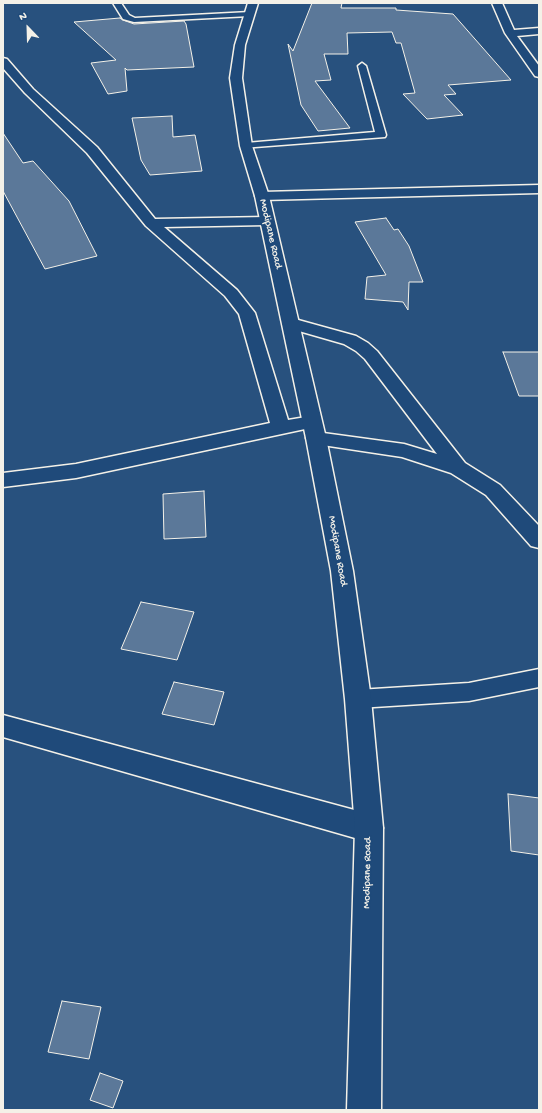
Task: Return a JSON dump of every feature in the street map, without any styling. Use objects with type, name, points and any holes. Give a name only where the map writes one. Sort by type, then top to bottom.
[{"type":"street","points":[[497,3],[510,33],[539,74]]},
{"type":"street","name":"Modipane Road","points":[[251,8],[240,46],[236,78],[246,146],[262,196],[266,221],[291,323],[314,430],[342,571],[358,699],[369,828],[364,1110]]},
{"type":"street","points":[[510,33],[539,31]]},
{"type":"street","points":[[3,61],[29,91],[92,150],[151,223],[231,293],[247,313],[281,427]]},
{"type":"street","points":[[262,196],[539,189]]},
{"type":"street","points":[[151,223],[266,221]]},
{"type":"street","points":[[291,323],[350,340],[362,347],[371,355],[458,468]]},
{"type":"street","points":[[3,480],[76,471],[281,427],[314,430],[404,452],[458,468],[492,490],[539,540]]},
{"type":"street","points":[[3,726],[369,828]]},
{"type":"lane","points":[[117,3],[126,17],[134,20],[251,8]]},
{"type":"lane","points":[[246,146],[381,135],[362,66]]},
{"type":"lane","points":[[358,699],[469,692],[539,678]]},
{"type":"building","points":[[312,3],[342,3],[341,8],[396,8],[396,10],[453,14],[511,80],[448,85],[456,94],[444,95],[463,115],[427,119],[403,94],[415,93],[401,43],[396,43],[392,32],[347,33],[348,54],[324,54],[331,80],[315,81],[350,128],[318,131],[301,105],[288,44],[293,51]]},
{"type":"building","points":[[120,18],[134,24],[184,21],[186,24],[194,67],[127,70],[125,68],[127,91],[108,94],[91,63],[116,60],[74,22]]},
{"type":"building","points":[[172,116],[173,137],[195,135],[202,171],[150,175],[141,160],[132,118]]},
{"type":"building","points":[[3,133],[23,163],[33,161],[69,201],[97,256],[45,269],[3,191]]},
{"type":"building","points":[[386,218],[394,230],[398,229],[409,246],[423,282],[409,282],[408,310],[403,302],[365,299],[367,277],[386,275],[355,222]]},
{"type":"building","points":[[503,352],[539,352],[539,396],[519,396]]},
{"type":"building","points":[[204,491],[206,537],[164,539],[163,494]]},
{"type":"building","points":[[141,602],[194,612],[177,660],[121,649]]},
{"type":"building","points":[[174,682],[224,692],[214,725],[162,714]]},
{"type":"building","points":[[508,794],[539,798],[539,855],[511,851]]},
{"type":"building","points":[[62,1001],[101,1007],[89,1059],[48,1052]]},
{"type":"building","points":[[100,1073],[123,1081],[113,1108],[90,1100]]}]
